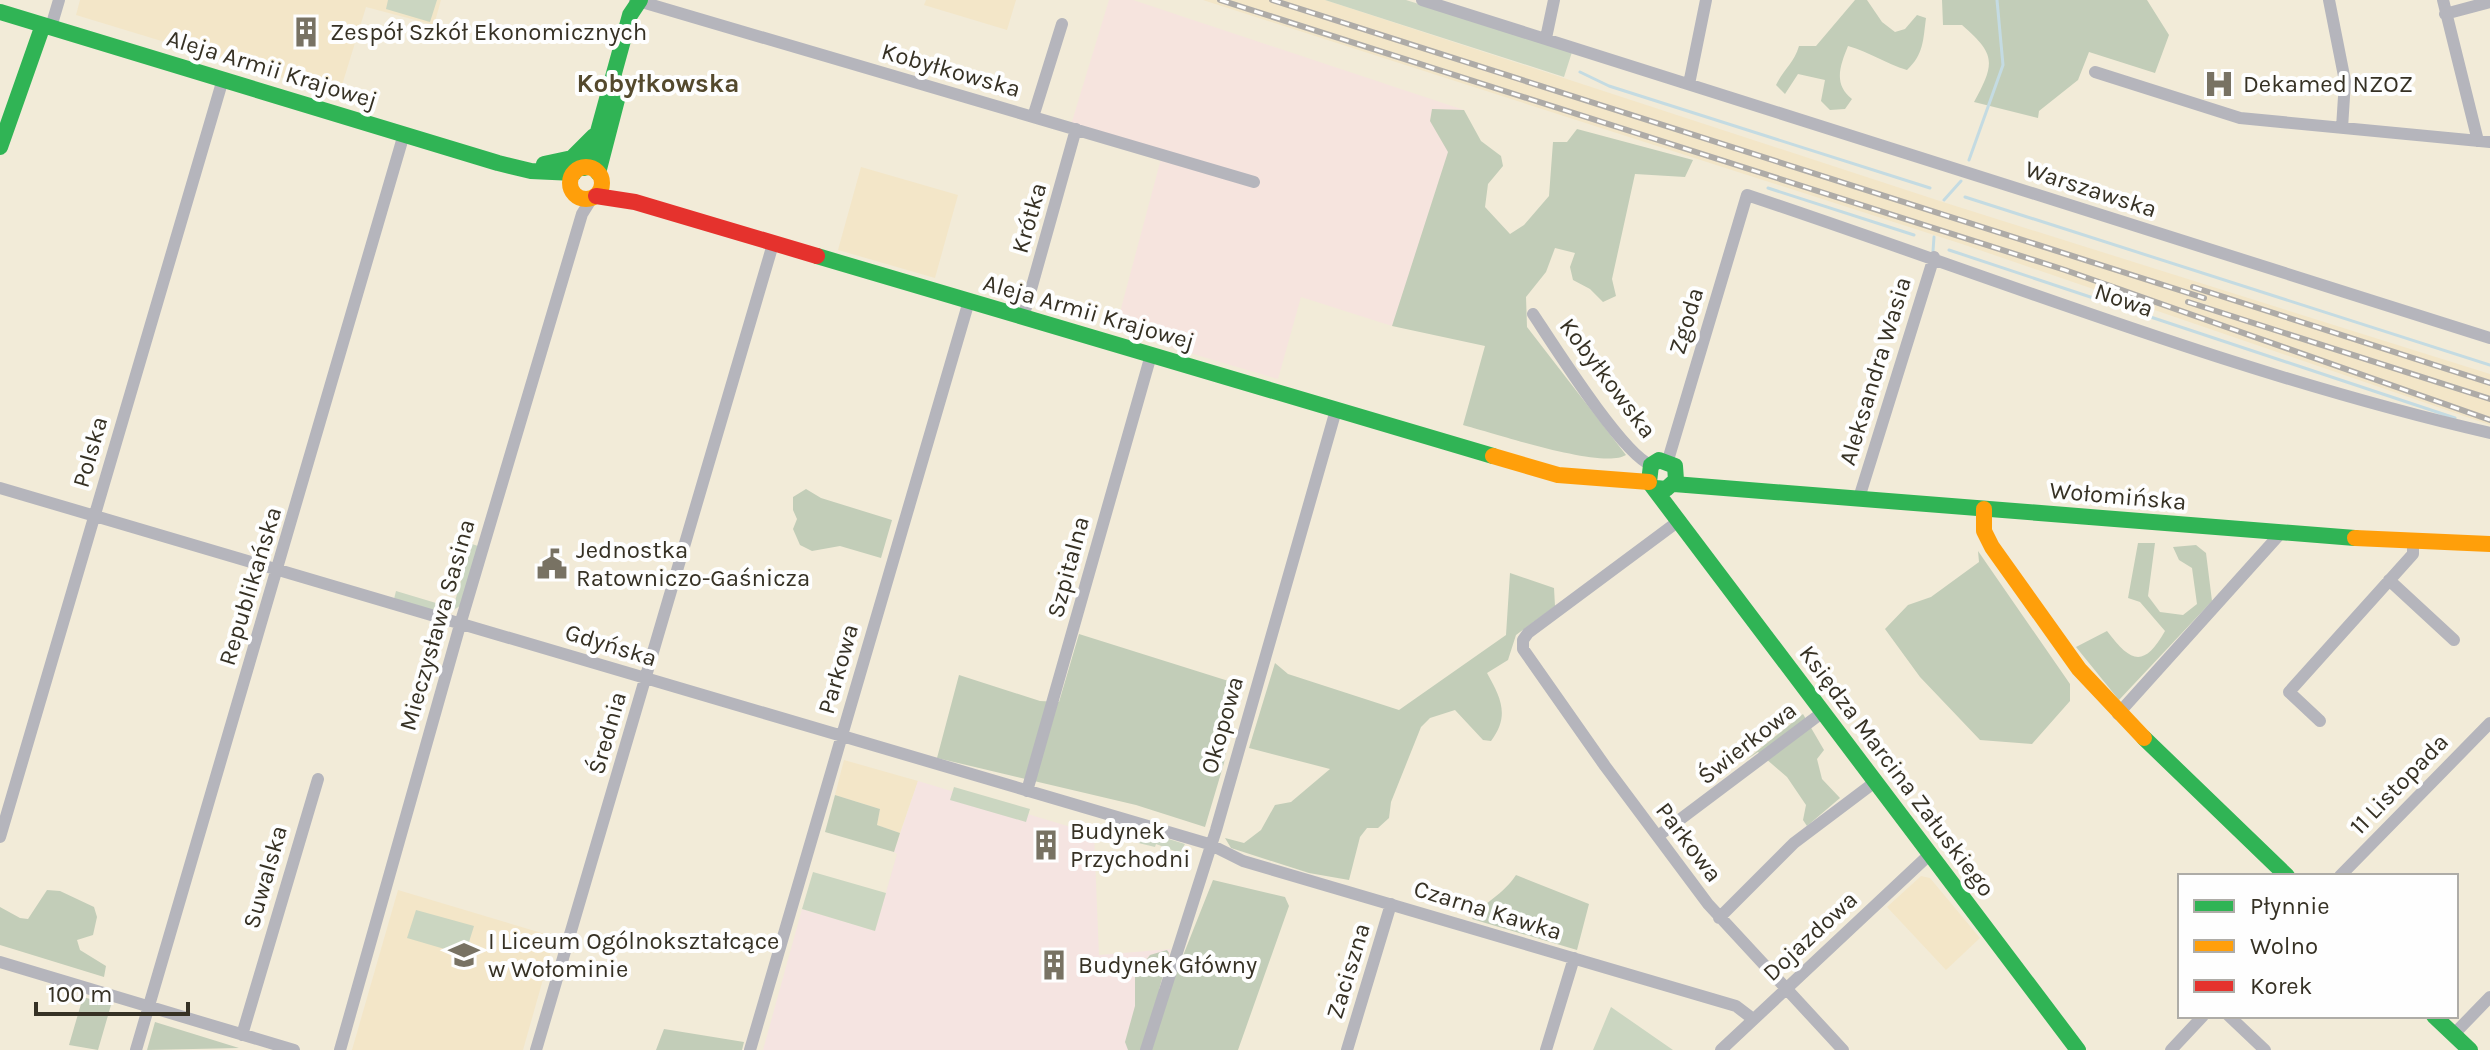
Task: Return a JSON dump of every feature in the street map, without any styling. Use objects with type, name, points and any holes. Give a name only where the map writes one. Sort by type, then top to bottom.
[{"type":"street","points":[[0,147],[59,0]]},
{"type":"street","name":"Kobyłkowska","points":[[638,0],[1254,182]]},
{"type":"street","name":"Mieczysława Sasina","points":[[586,188],[597,132],[630,15],[638,0]]},
{"type":"street","name":"Mieczysława Sasina","points":[[340,1050],[586,188],[639,22],[638,0]]},
{"type":"street","name":"Warszawska","points":[[1422,0],[2490,338]]},
{"type":"street","points":[[1546,38],[1554,0]]},
{"type":"street","points":[[1684,83],[1706,0]]},
{"type":"street","points":[[2329,0],[2345,81],[2342,128]]},
{"type":"street","points":[[2095,72],[2240,118],[2484,141],[2443,0]]},
{"type":"street","points":[[2445,14],[2490,2]]},
{"type":"street","name":"Aleja Armii Krajowej","points":[[0,12],[1558,475],[1662,476]]},
{"type":"street","points":[[1033,117],[1062,24]]},
{"type":"street","name":"Polska","points":[[0,837],[223,79]]},
{"type":"street","name":"Krótka","points":[[1023,318],[1076,129]]},
{"type":"street","points":[[526,170],[568,161],[580,153],[597,132]]},
{"type":"street","name":"Republikańska","points":[[136,1050],[279,570],[404,134]]},
{"type":"street","name":"Nowa","points":[[1747,195],[2197,348],[2412,415],[2490,433]]},
{"type":"street","name":"Zgoda","points":[[1662,476],[1747,195]]},
{"type":"street","name":"Średnia","points":[[536,1050],[773,244]]},
{"type":"street","name":"Aleksandra Wasia","points":[[1859,498],[1934,257]]},
{"type":"street","name":"Parkowa","points":[[750,1050],[969,301]]},
{"type":"street","name":"Kobyłkowska","points":[[1533,314],[1639,458],[1662,476]]},
{"type":"street","name":"Szpitalna","points":[[1027,791],[1151,355]]},
{"type":"street","name":"Okopowa","points":[[1146,1050],[1336,410]]},
{"type":"street","name":"Wołomińska","points":[[1662,476],[1741,488],[2280,534],[2490,544]]},
{"type":"street","name":"Księdza Marcina Załuskiego","points":[[1662,476],[1680,520],[2078,1050]]},
{"type":"street","name":"Gdyńska","points":[[0,488],[1209,844]]},
{"type":"street","points":[[1984,509],[1984,531],[1992,547],[2079,669],[2118,714],[2285,874]]},
{"type":"street","name":"Parkowa","points":[[1680,520],[1528,633],[1522,644],[1605,766],[1719,918],[1843,1050]]},
{"type":"street","points":[[2118,714],[2280,534]]},
{"type":"street","points":[[2320,721],[2289,692],[2413,554],[2413,540]]},
{"type":"street","points":[[2389,580],[2454,640]]},
{"type":"street","name":"Świerkowa","points":[[1658,836],[1823,712]]},
{"type":"street","name":"11 Listopada","points":[[2342,874],[2490,723]]},
{"type":"street","name":"Suwalska","points":[[242,1035],[318,779]]},
{"type":"street","points":[[1719,918],[1794,843],[1875,782]]},
{"type":"street","name":"Czarna Kawka","points":[[1209,844],[1243,861],[1736,1006],[1753,1019]]},
{"type":"street","name":"Dojazdowa","points":[[1721,1050],[1929,855]]},
{"type":"street","name":"Zaciszna","points":[[1347,1050],[1391,904]]},
{"type":"street","points":[[1546,1050],[1574,958]]},
{"type":"street","points":[[0,962],[294,1050]]},
{"type":"street","points":[[2454,1034],[2490,997]]},
{"type":"street","points":[[2171,1050],[2201,1018]]},
{"type":"street","points":[[2231,1018],[2265,1050]]},
{"type":"street","points":[[2436,1018],[2469,1050]]},
{"type":"shaded area","points":[[80,0],[441,0],[434,25],[366,7],[339,95],[76,15]]},
{"type":"shaded area","points":[[926,0],[1016,0],[1007,30],[924,5]]},
{"type":"shaded area","points":[[1109,0],[1133,0],[1464,110],[1392,326],[1301,297],[1278,379],[1115,331],[1162,155],[1070,128]]},
{"type":"shaded area","points":[[1203,0],[1325,0],[1946,203],[2490,374],[2490,425],[1962,244]]},
{"type":"shaded area","points":[[861,167],[958,195],[935,278],[838,250]]},
{"type":"shaded area","points":[[844,760],[918,781],[900,833],[877,825],[880,809],[835,795]]},
{"type":"shaded area","points":[[918,781],[1094,834],[1099,955],[1171,949],[1142,1050],[763,1050],[802,909],[875,931],[897,854],[894,852]]},
{"type":"shaded area","points":[[1921,876],[1930,878],[1980,938],[1946,970],[1887,907]]},
{"type":"shaded area","name":"I Liceum Ogólnokształcące w Wołominie","points":[[398,890],[555,937],[523,1050],[352,1050]]},
{"type":"green space","points":[[388,0],[437,0],[430,22],[386,9]]},
{"type":"green space","points":[[1325,0],[1406,0],[1572,52],[1564,77]]},
{"type":"green space","points":[[1855,0],[1867,0],[1882,22],[1895,32],[1905,29],[1917,15],[1926,18],[1922,46],[1913,64],[1907,70],[1848,46],[1840,74],[1842,87],[1852,99],[1845,109],[1830,110],[1821,101],[1825,80],[1798,74],[1785,94],[1776,85],[1799,46],[1816,46]]},
{"type":"green space","points":[[1942,0],[2147,0],[2169,35],[2155,73],[2089,52],[2078,80],[2039,111],[2038,118],[1974,102],[1986,77],[1989,59],[1981,44],[1962,25],[1943,25]]},
{"type":"green space","points":[[1432,109],[1464,110],[1481,141],[1501,156],[1503,166],[1488,184],[1485,207],[1510,234],[1524,225],[1549,196],[1553,142],[1567,142],[1577,129],[1693,160],[1685,177],[1635,174],[1612,279],[1616,296],[1603,302],[1590,289],[1573,280],[1570,267],[1575,253],[1555,248],[1546,272],[1526,297],[1527,327],[1626,455],[1595,458],[1572,454],[1463,425],[1485,346],[1392,326],[1448,152],[1430,121]]},
{"type":"green space","points":[[806,489],[821,498],[892,520],[881,558],[840,546],[812,551],[800,545],[793,529],[797,519],[793,497]]},
{"type":"green space","points":[[2138,543],[2155,543],[2148,596],[2160,612],[2183,615],[2197,604],[2192,568],[2179,560],[2173,547],[2196,545],[2206,553],[2212,601],[2119,700],[2076,647],[2107,631],[2130,655],[2144,656],[2165,631],[2140,602],[2128,598]]},
{"type":"green space","points":[[472,544],[478,546],[460,606],[447,614],[394,599],[396,591],[446,606],[455,601]]},
{"type":"green space","points":[[1978,551],[2070,684],[2070,701],[2032,744],[1980,740],[1920,677],[1885,629],[1908,605],[1931,597],[1979,562]]},
{"type":"green space","points":[[1510,573],[1554,588],[1555,606],[1516,635],[1508,660],[1487,673],[1496,691],[1502,715],[1491,741],[1483,740],[1455,710],[1430,718],[1421,727],[1391,802],[1389,818],[1378,828],[1367,828],[1360,837],[1349,880],[1309,873],[1231,848],[1225,838],[1244,843],[1261,830],[1275,805],[1291,802],[1330,769],[1249,748],[1275,663],[1288,674],[1399,710],[1506,635]]},
{"type":"green space","points":[[1079,634],[1238,684],[1224,763],[1205,827],[1136,805],[937,758],[959,675],[1040,701],[1059,702]]},
{"type":"green space","points":[[1803,714],[1824,750],[1817,759],[1822,779],[1840,798],[1807,826],[1803,820],[1806,805],[1787,777],[1758,752],[1746,760]]},
{"type":"green space","points":[[954,787],[1030,809],[1026,822],[950,800]]},
{"type":"green space","points":[[835,795],[880,809],[877,825],[900,833],[894,852],[825,832]]},
{"type":"green space","points":[[1129,827],[1185,844],[1180,853],[1156,844],[1155,847],[1126,840],[1118,830]]},
{"type":"green space","points":[[813,872],[886,893],[875,931],[802,909]]},
{"type":"green space","points":[[1516,875],[1589,904],[1577,950],[1472,919]]},
{"type":"green space","points":[[1213,880],[1285,897],[1289,906],[1238,1050],[1128,1050],[1125,1042],[1135,1006],[1135,975],[1150,955],[1167,950],[1169,953],[1159,990],[1171,986]]},
{"type":"green space","points":[[47,890],[60,891],[94,907],[97,917],[93,935],[77,940],[80,950],[106,966],[104,977],[0,945],[0,907],[28,919]]},
{"type":"green space","points":[[416,910],[474,926],[465,955],[407,938]]},
{"type":"green space","points":[[83,997],[111,1005],[98,1050],[69,1045]]},
{"type":"green space","points":[[1611,1007],[1673,1050],[1593,1050]]},
{"type":"green space","points":[[155,1022],[239,1048],[147,1050]]},
{"type":"green space","points":[[664,1029],[744,1042],[742,1050],[656,1050]]},
{"type":"waterway","points":[[1969,160],[2003,65],[1997,0]]},
{"type":"waterway","points":[[1580,72],[1609,86],[1930,188]]},
{"type":"waterway","points":[[1944,200],[1961,181]]},
{"type":"waterway","points":[[1768,188],[1914,235]]},
{"type":"waterway","points":[[1965,197],[2490,365]]},
{"type":"waterway","points":[[1933,251],[1934,237]]},
{"type":"waterway","points":[[1949,250],[2455,418]]},
{"type":"railway","points":[[1220,0],[2065,270],[2490,420]]},
{"type":"railway","points":[[1272,0],[2204,298]]},
{"type":"railway","points":[[2193,287],[2490,383]]},
{"type":"railway","points":[[2188,302],[2490,399]]},
{"type":"traffic: fast","points":[[584,168],[591,157],[630,15],[640,0]]},
{"type":"traffic: fast","points":[[0,12],[498,163],[531,171],[574,173]]},
{"type":"traffic: fast","points":[[0,147],[43,25]]},
{"type":"traffic: fast","points":[[598,173],[619,92]]},
{"type":"traffic: fast","points":[[544,164],[572,158],[594,136]]},
{"type":"traffic: fast","points":[[817,256],[1493,456]]},
{"type":"traffic: fast","points":[[1656,488],[1666,489],[1676,480],[1675,466],[1659,460],[1651,465],[1649,482],[2078,1050]]},
{"type":"traffic: fast","points":[[1674,484],[2355,538]]},
{"type":"traffic: fast","points":[[2144,738],[2285,874]]},
{"type":"traffic: fast","points":[[2436,1018],[2470,1050]]},
{"type":"traffic: slow","points":[[586,167],[597,172],[602,183],[597,194],[586,199],[575,194],[570,183],[575,172],[586,167]]},
{"type":"traffic: slow","points":[[1493,456],[1558,475],[1649,482]]},
{"type":"traffic: slow","points":[[1984,509],[1984,531],[1992,547],[2079,669],[2144,738]]},
{"type":"traffic: slow","points":[[2355,538],[2490,544]]},
{"type":"traffic: jam","points":[[596,196],[635,202],[817,256]]},
{"type":"place","name":"Zespół Szkół Ekonomicznych","points":[[306,32]]},
{"type":"place","name":"Dekamed NZOZ","points":[[2219,84]]},
{"type":"place","name":"Jednostka Ratowniczo-Gaśnicza","points":[[552,564]]},
{"type":"place","name":"Budynek Przychodni","points":[[1046,845]]},
{"type":"place","name":"I Liceum Ogólnokształcące w Wołominie","points":[[464,955]]},
{"type":"place","name":"Budynek Główny","points":[[1054,965]]},
{"type":"district","name":"Kobyłkowska","points":[[658,83]]}]
